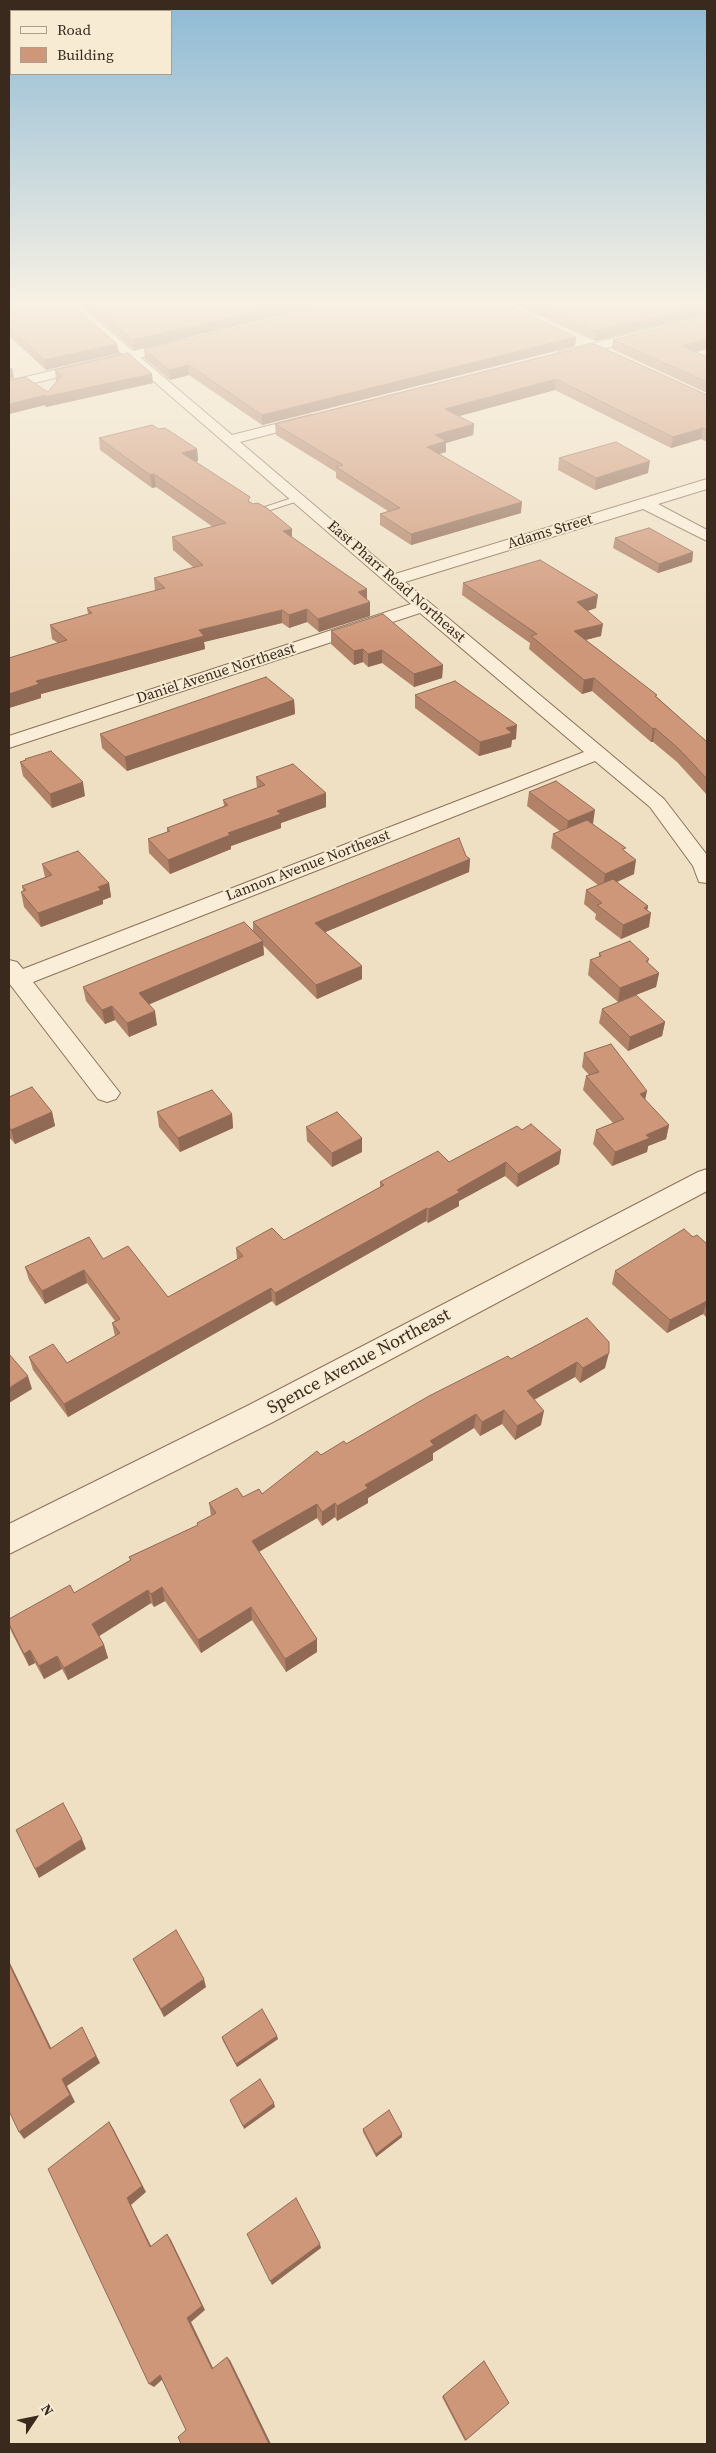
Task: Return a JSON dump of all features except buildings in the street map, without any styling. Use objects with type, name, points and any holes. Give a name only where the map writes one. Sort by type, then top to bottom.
[{"type":"street","name":"East Pharr Road Northeast","points":[[203,416],[392,580],[657,803],[704,864],[707,877]]},
{"type":"street","points":[[231,440],[321,416]]},
{"type":"street","name":"Adams Street","points":[[392,580],[707,484]]},
{"type":"street","points":[[644,503],[707,536]]},
{"type":"street","name":"Daniel Avenue Northeast","points":[[9,742],[423,606]]},
{"type":"street","name":"Lannon Avenue Northeast","points":[[14,973],[598,754]]},
{"type":"street","points":[[14,973],[106,1093]]},
{"type":"street","name":"Spence Avenue Northeast","points":[[9,1540],[260,1414],[707,1179]]},
{"type":"lane","points":[[255,512],[299,499]]}]
